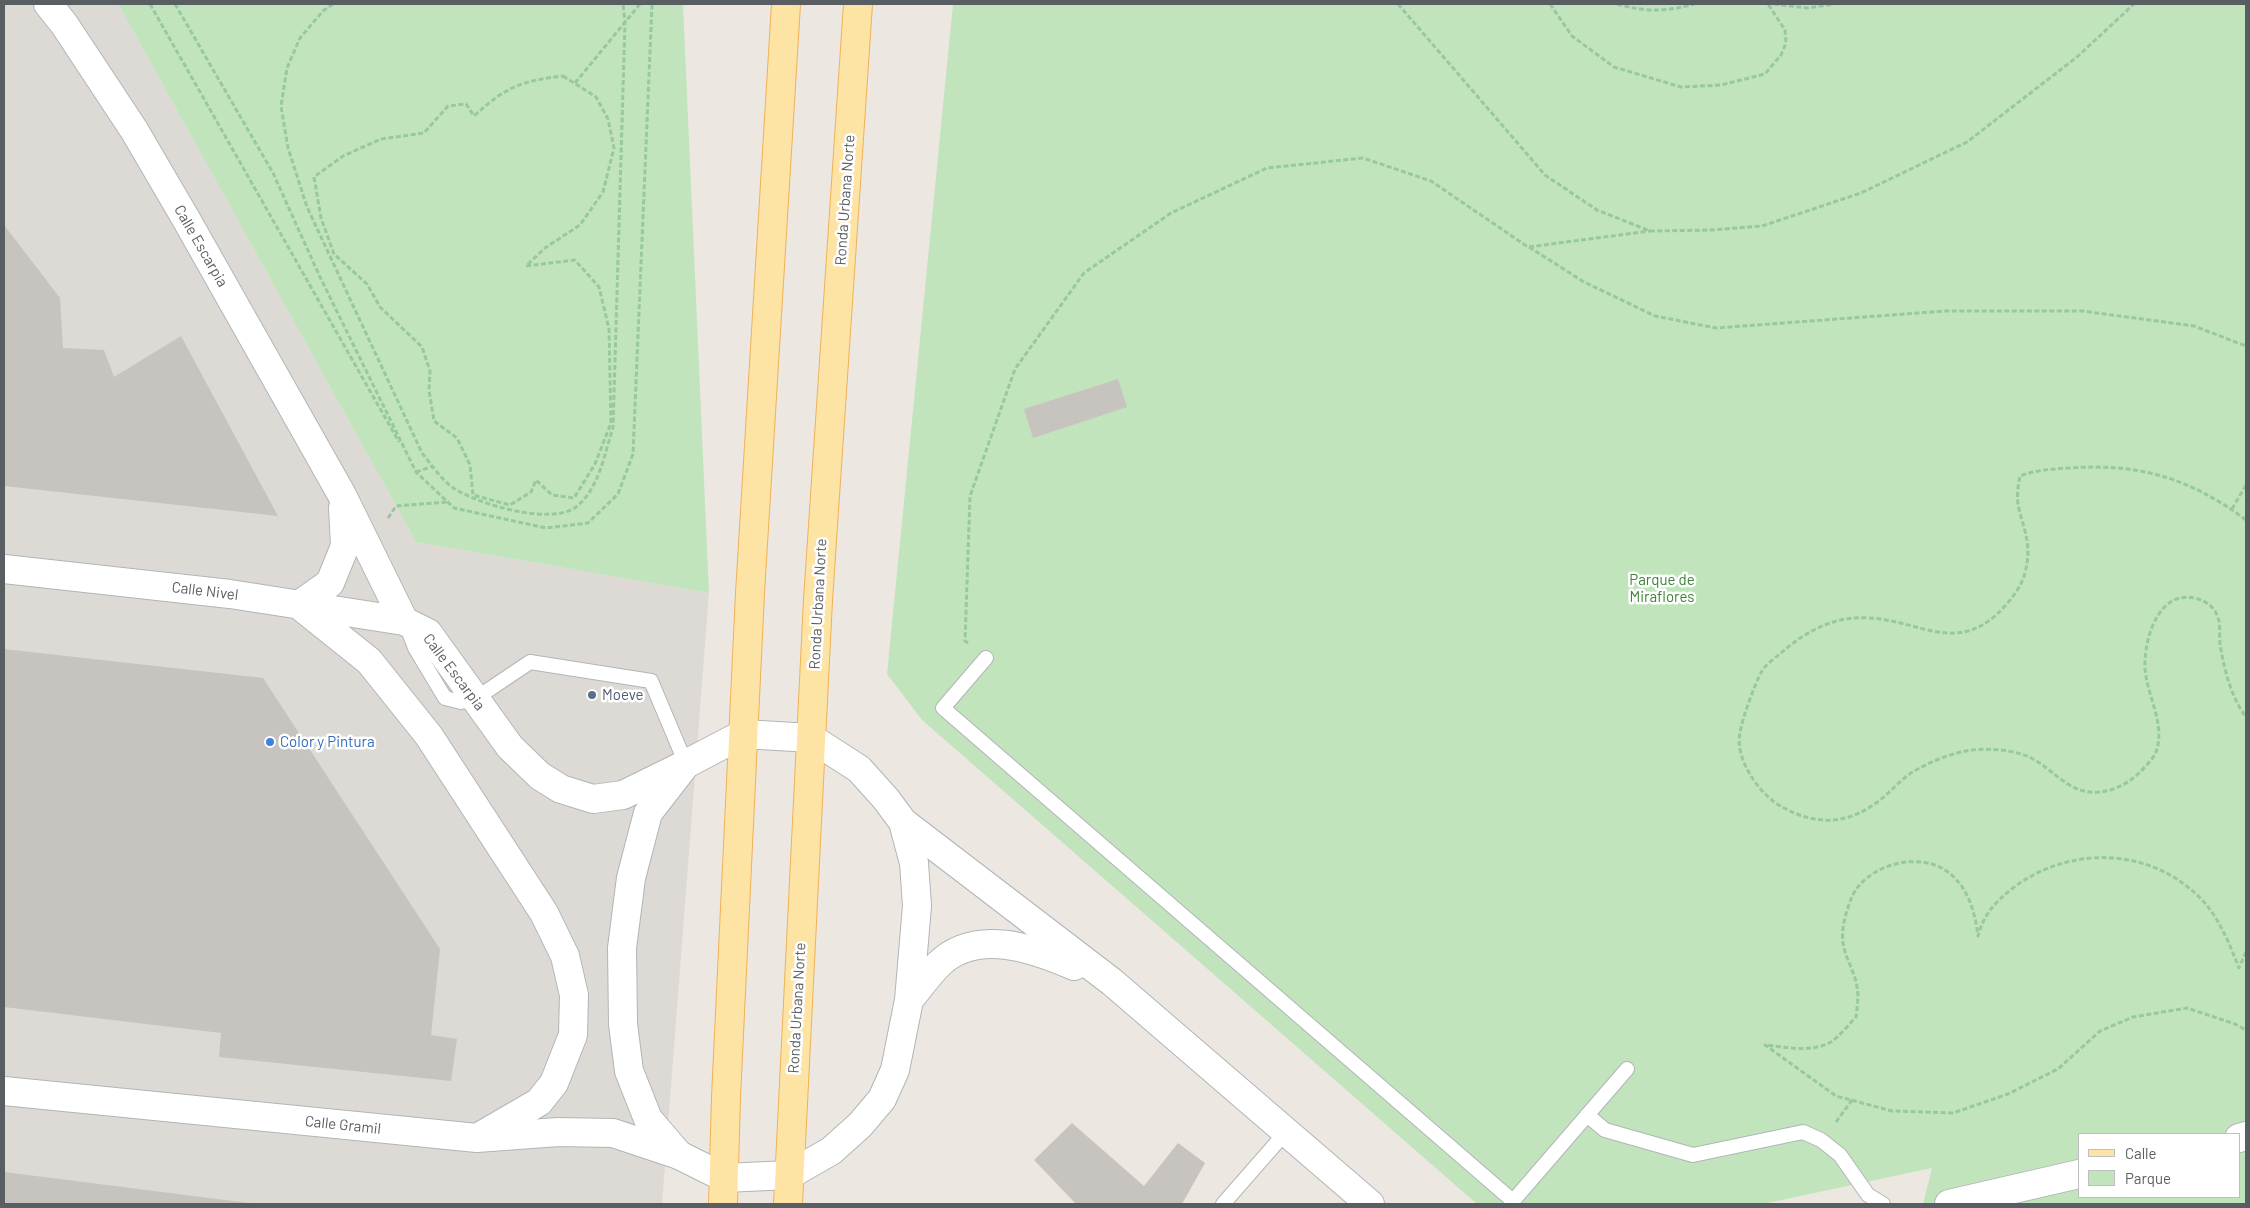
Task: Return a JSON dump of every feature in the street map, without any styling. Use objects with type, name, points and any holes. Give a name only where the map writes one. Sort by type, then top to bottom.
[{"type":"main road","points":[[723,1204],[726,1097],[743,734],[786,4]]},
{"type":"main road","name":"Ronda Urbana Norte","points":[[788,1204],[818,590],[858,4]]},
{"type":"street","name":"Calle Escarpia","points":[[48,4],[64,24],[134,130],[342,496],[404,621],[428,633],[510,747],[540,776],[561,789],[593,799],[623,795],[743,734]]},
{"type":"street","name":"Calle Escarpia","points":[[299,604],[330,583],[345,546],[342,496]]},
{"type":"street","name":"Calle Nivel","points":[[4,569],[230,594],[404,621]]},
{"type":"street","points":[[299,604],[369,661],[429,736],[544,913],[565,956],[574,995],[573,1035],[554,1083],[539,1102],[478,1138]]},
{"type":"street","points":[[743,734],[811,738],[859,769],[886,799],[903,822],[1112,982],[1370,1204]]},
{"type":"street","points":[[686,764],[648,813],[631,878],[622,948],[623,1024],[629,1071],[648,1119],[679,1155],[725,1178],[789,1175],[831,1151],[860,1125],[882,1100],[894,1070],[909,1000],[917,906],[914,863],[903,822]]},
{"type":"street","points":[[909,1000],[940,963],[963,949],[992,943],[1042,952],[1112,982]]},
{"type":"street","name":"Calle Gramil","points":[[4,1091],[478,1138],[558,1132],[613,1133],[679,1155]]},
{"type":"street","points":[[1948,1204],[2078,1174]]},
{"type":"lane","points":[[986,658],[944,708],[1513,1201],[1627,1069]]},
{"type":"lane","points":[[475,699],[530,662],[652,681],[686,764]]},
{"type":"lane","points":[[1587,1115],[1605,1130],[1693,1155],[1803,1132],[1822,1140],[1840,1155],[1868,1195],[1883,1204]]},
{"type":"lane","points":[[1226,1203],[1286,1132]]},
{"type":"path","points":[[150,4],[416,472],[454,508],[546,528],[588,523],[618,494],[633,454],[652,4]]},
{"type":"path","points":[[175,4],[273,173],[320,277],[416,472]]},
{"type":"path","points":[[333,4],[323,11],[300,38],[287,68],[280,106],[288,148],[307,207],[422,453],[451,486],[470,498],[548,516],[575,508],[594,485],[613,428],[625,22],[623,4]]},
{"type":"path","points":[[575,83],[640,4]]},
{"type":"path","points":[[1398,4],[1545,175],[1597,210],[1650,231]]},
{"type":"path","points":[[1550,4],[1572,36],[1614,67],[1681,87],[1721,85],[1765,74],[1781,54],[1786,43],[1785,30],[1768,4]]},
{"type":"path","points":[[1617,4],[1634,9],[1655,11],[1676,9],[1694,4]]},
{"type":"path","points":[[1774,4],[1807,8],[1835,4]]},
{"type":"path","points":[[1528,247],[1650,231],[1711,230],[1762,226],[1861,193],[1967,142],[2077,57],[2134,4]]},
{"type":"path","points":[[562,76],[575,83],[596,97],[608,119],[614,148],[603,192],[580,226],[544,248],[526,266],[575,260],[598,287],[609,329],[611,423],[595,464],[574,498],[552,496],[536,480],[531,492],[510,506],[473,495],[470,465],[457,438],[434,421],[429,390],[430,371],[422,347],[380,307],[367,284],[334,254],[321,218],[314,177],[343,156],[381,139],[424,133],[448,106],[466,104],[474,116],[496,97],[529,80],[562,76]]},
{"type":"path","points":[[986,658],[965,640],[970,496],[1015,369],[1084,273],[1171,213],[1267,168],[1363,158],[1431,181],[1528,247],[1584,282],[1655,316],[1716,328],[1944,310],[2082,311],[2194,326],[2246,346]]},
{"type":"path","points":[[416,472],[433,466]]},
{"type":"path","points":[[2246,520],[2232,509],[2182,482],[2138,469],[2080,467],[2034,470],[2020,476],[2018,506],[2028,538],[2025,574],[2014,597],[1994,619],[1971,630],[1946,634],[1870,618],[1839,620],[1809,631],[1763,669],[1738,736],[1745,764],[1762,792],[1780,806],[1808,820],[1832,821],[1859,813],[1875,804],[1909,775],[1930,762],[1975,750],[2028,756],[2070,786],[2084,792],[2103,793],[2123,786],[2140,772],[2156,753],[2159,732],[2144,663],[2152,628],[2163,606],[2176,598],[2193,597],[2208,603],[2218,617],[2220,643],[2226,672],[2236,701],[2246,718]]},
{"type":"path","points":[[2232,509],[2246,485]]},
{"type":"path","points":[[367,547],[396,506],[447,502]]},
{"type":"path","points":[[2246,952],[2239,968],[2223,928],[2206,904],[2188,887],[2137,861],[2105,856],[2074,860],[2047,867],[2030,874],[1990,908],[1982,921],[1978,936],[1970,901],[1961,886],[1945,870],[1910,861],[1897,863],[1879,870],[1864,880],[1852,897],[1845,918],[1843,943],[1857,987],[1856,1017],[1831,1042],[1816,1047],[1796,1049],[1765,1045],[1836,1096],[1892,1111],[1953,1113],[2008,1094],[2058,1069],[2100,1031],[2133,1016],[2187,1008],[2235,1024],[2246,1030]]},
{"type":"shaded area","points":[[4,4],[118,4],[416,542],[709,593],[662,1204],[4,1204]]},
{"type":"green space","points":[[118,4],[683,4],[709,593],[416,542]]},
{"type":"green space","name":"Parque de Miraflores","points":[[953,4],[2246,4],[2246,1204],[1923,1204],[1932,1168],[1763,1204],[1477,1204],[922,720],[887,674]]},
{"type":"building","points":[[4,225],[60,298],[63,348],[104,350],[114,377],[181,336],[278,516],[4,486]]},
{"type":"building","points":[[1118,379],[1127,407],[1033,438],[1024,409]]},
{"type":"building","points":[[4,649],[263,678],[440,949],[431,1035],[457,1039],[451,1081],[219,1057],[221,1033],[4,1007]]},
{"type":"building","points":[[1072,1123],[1144,1186],[1178,1143],[1205,1163],[1182,1204],[1076,1204],[1034,1160]]},
{"type":"building","points":[[4,1172],[249,1203],[249,1204],[4,1204]]},
{"type":"place","name":"Moeve","points":[[592,695]]},
{"type":"place","name":"Color y Pintura","points":[[270,742]]}]
